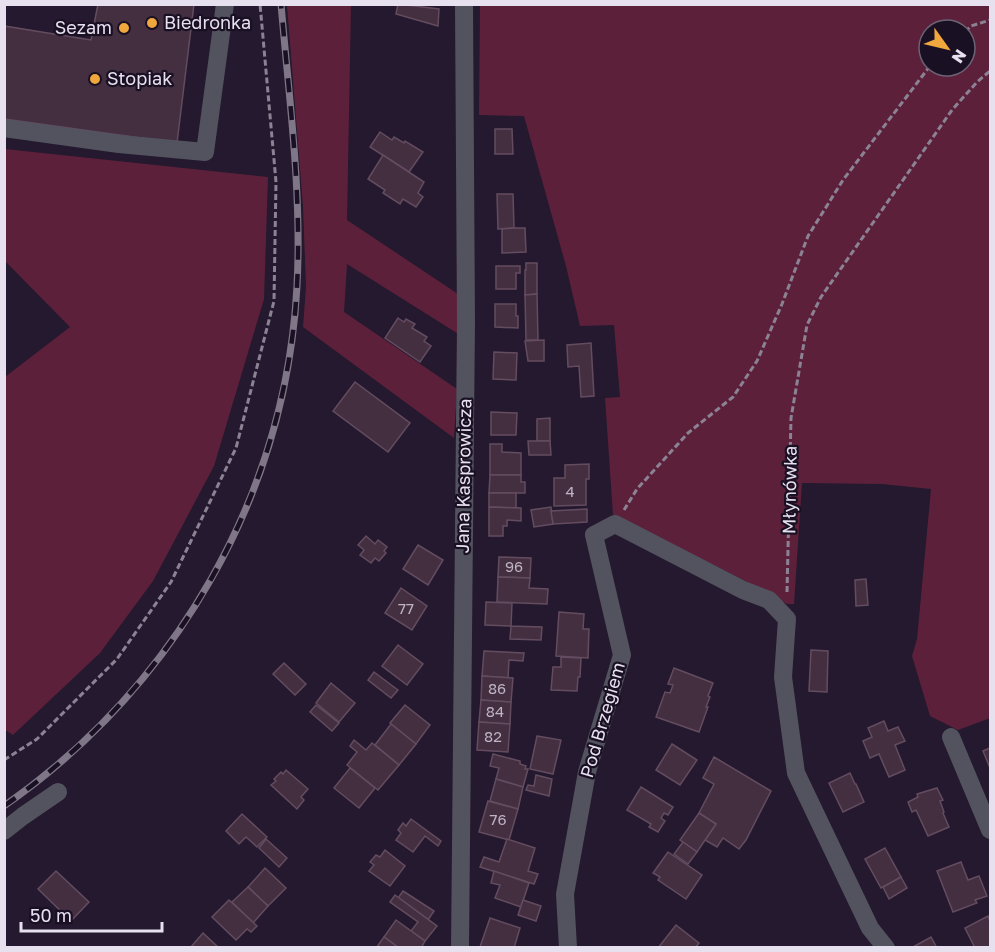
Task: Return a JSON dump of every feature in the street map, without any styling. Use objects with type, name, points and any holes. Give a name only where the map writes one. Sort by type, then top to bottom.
[{"type":"street","points":[[4,128],[119,144],[205,152],[225,4]]},
{"type":"street","name":"Jana Kasprowicza","points":[[459,948],[466,333],[464,4]]},
{"type":"street","points":[[615,524],[743,590],[769,600],[787,619],[783,677],[796,773],[870,928],[886,948]]},
{"type":"street","name":"Pod Brzegiem","points":[[568,948],[566,894],[585,782],[622,655],[594,535],[615,524]]},
{"type":"street","points":[[951,737],[990,830]]},
{"type":"street","points":[[4,831],[58,792]]},
{"type":"path","points":[[4,760],[37,739],[117,659],[171,582],[236,448],[274,301],[276,182],[260,4]]},
{"type":"path","name":"Młynówka","points":[[787,619],[791,418],[807,325],[821,297],[951,110],[990,71]]},
{"type":"path","points":[[615,524],[637,489],[688,433],[733,397],[757,362],[808,236],[843,180],[921,78]]},
{"type":"shaded area","points":[[287,5],[351,5],[347,220],[461,296],[460,335],[347,264],[344,312],[457,389],[454,438],[303,327],[306,287],[303,206]]},
{"type":"shaded area","points":[[480,5],[990,5],[990,718],[958,730],[930,716],[912,656],[917,639],[931,489],[882,484],[802,483],[794,604],[787,604],[613,515],[605,398],[620,397],[614,325],[580,326],[566,266],[524,116],[479,115]]},
{"type":"shaded area","points":[[5,149],[268,177],[264,299],[214,466],[153,581],[100,653],[13,735],[4,729],[5,377],[70,327],[5,261]]},
{"type":"building","name":"Stopiak","points":[[98,4],[194,4],[177,143],[4,119],[4,26],[91,40]]},
{"type":"building","points":[[398,4],[439,9],[438,26],[396,14]]},
{"type":"building","points":[[495,129],[512,129],[513,154],[495,154]]},
{"type":"building","points":[[380,132],[392,140],[394,137],[404,143],[405,141],[423,152],[409,172],[370,147]]},
{"type":"building","points":[[383,155],[424,182],[418,193],[423,197],[416,207],[403,199],[400,204],[368,179]]},
{"type":"building","points":[[497,194],[513,194],[514,228],[498,229]]},
{"type":"building","points":[[525,228],[526,252],[502,253],[502,229]]},
{"type":"building","points":[[526,263],[537,263],[537,294],[525,295]]},
{"type":"building","points":[[496,266],[520,266],[520,273],[516,273],[516,289],[496,289]]},
{"type":"building","points":[[537,294],[538,340],[526,340],[525,295]]},
{"type":"building","points":[[495,304],[516,304],[518,328],[495,327]]},
{"type":"building","points":[[398,318],[415,324],[412,328],[427,337],[424,341],[431,346],[420,362],[385,338]]},
{"type":"building","points":[[544,340],[544,361],[528,361],[525,341]]},
{"type":"building","points":[[591,343],[594,396],[581,397],[579,366],[568,367],[567,345]]},
{"type":"building","points":[[494,352],[517,353],[516,380],[493,379]]},
{"type":"building","points":[[355,382],[410,423],[388,452],[333,411]]},
{"type":"building","points":[[491,412],[517,413],[516,435],[491,435]]},
{"type":"building","points":[[550,418],[550,441],[537,441],[537,419]]},
{"type":"building","points":[[528,441],[550,441],[551,455],[529,455]]},
{"type":"building","points":[[490,444],[502,444],[502,452],[521,453],[521,475],[490,475]]},
{"type":"building","points":[[589,464],[589,479],[586,479],[586,505],[554,506],[554,478],[565,478],[565,465]]},
{"type":"building","points":[[490,475],[521,475],[521,482],[525,482],[525,493],[489,493]]},
{"type":"building","points":[[489,493],[516,493],[516,508],[489,507]]},
{"type":"building","points":[[489,507],[521,508],[521,521],[507,520],[507,526],[503,526],[503,536],[489,536]]},
{"type":"building","points":[[551,507],[553,524],[534,527],[531,510]]},
{"type":"building","points":[[587,509],[587,522],[553,524],[551,511]]},
{"type":"building","points":[[366,536],[375,544],[378,540],[387,547],[384,551],[386,553],[379,561],[375,558],[371,563],[360,555],[364,550],[358,545]]},
{"type":"building","points":[[418,545],[443,560],[428,585],[403,569]]},
{"type":"building","points":[[499,557],[531,558],[530,578],[498,577]]},
{"type":"building","points":[[498,577],[530,578],[529,588],[548,589],[547,604],[497,602]]},
{"type":"building","points":[[866,579],[868,605],[856,606],[855,580]]},
{"type":"building","points":[[401,588],[427,606],[412,630],[385,613]]},
{"type":"building","points":[[486,602],[512,603],[511,626],[485,625]]},
{"type":"building","points":[[559,612],[584,614],[583,629],[589,629],[588,658],[556,656]]},
{"type":"building","points":[[511,626],[542,627],[541,640],[510,639]]},
{"type":"building","points":[[398,645],[423,664],[407,685],[382,666]]},
{"type":"building","points":[[811,650],[828,651],[827,692],[809,691]]},
{"type":"building","points":[[484,651],[524,653],[523,661],[509,660],[508,678],[482,676]]},
{"type":"building","points":[[561,657],[581,658],[577,691],[551,690],[553,667],[561,667]]},
{"type":"building","points":[[284,663],[306,684],[295,695],[273,674]]},
{"type":"building","points":[[674,668],[713,683],[699,732],[656,717],[665,692],[670,693],[673,685],[668,684]]},
{"type":"building","points":[[374,672],[398,690],[391,698],[368,680]]},
{"type":"building","points":[[482,676],[513,678],[511,702],[481,700]]},
{"type":"building","points":[[331,683],[355,703],[339,722],[316,703]]},
{"type":"building","points":[[481,700],[511,702],[510,724],[479,722]]},
{"type":"building","points":[[316,705],[339,723],[332,731],[310,712]]},
{"type":"building","points":[[405,705],[430,725],[416,744],[390,723]]},
{"type":"building","points":[[884,721],[888,731],[898,727],[905,741],[895,745],[905,770],[889,777],[879,754],[870,758],[863,741],[872,737],[868,728]]},
{"type":"building","points":[[479,722],[510,724],[508,752],[477,750]]},
{"type":"building","points":[[391,724],[416,744],[399,765],[375,745]]},
{"type":"building","points":[[537,736],[561,740],[553,774],[530,769]]},
{"type":"building","points":[[354,740],[366,750],[372,743],[399,765],[378,790],[347,765],[357,752],[350,746]]},
{"type":"building","points":[[672,744],[697,760],[680,785],[656,770]]},
{"type":"building","points":[[990,748],[990,768],[983,751]]},
{"type":"building","points":[[493,754],[520,761],[520,764],[526,766],[525,769],[528,769],[523,787],[496,779],[499,768],[490,766]]},
{"type":"building","points":[[714,757],[771,791],[739,849],[723,838],[717,847],[705,840],[716,824],[699,813],[714,784],[703,778]]},
{"type":"building","points":[[350,768],[375,788],[359,808],[334,788]]},
{"type":"building","points":[[286,770],[308,789],[301,797],[304,800],[297,809],[271,785],[281,772],[283,774]]},
{"type":"building","points":[[850,773],[864,802],[843,812],[829,783]]},
{"type":"building","points":[[536,775],[552,779],[549,796],[526,790],[528,785],[534,786]]},
{"type":"building","points":[[496,779],[523,787],[518,809],[490,801]]},
{"type":"building","points":[[641,787],[673,807],[668,815],[664,813],[661,818],[665,821],[658,832],[649,827],[651,824],[627,810]]},
{"type":"building","points":[[937,788],[943,800],[940,801],[949,827],[928,836],[916,810],[912,812],[908,802],[918,797],[917,794]]},
{"type":"building","points":[[488,801],[518,809],[509,840],[479,832]]},
{"type":"building","points":[[699,813],[716,824],[697,852],[680,840]]},
{"type":"building","points":[[242,814],[267,837],[257,847],[246,837],[239,844],[226,831]]},
{"type":"building","points":[[411,819],[441,841],[438,846],[425,836],[413,852],[396,840],[401,833],[398,830],[403,823],[406,826]]},
{"type":"building","points":[[266,839],[287,858],[279,867],[259,848]]},
{"type":"building","points":[[507,839],[535,848],[528,871],[538,874],[534,884],[480,867],[484,857],[499,862]]},
{"type":"building","points":[[683,842],[697,852],[688,864],[674,854]]},
{"type":"building","points":[[885,848],[901,877],[881,888],[865,859]]},
{"type":"building","points":[[385,850],[405,866],[390,886],[369,871],[374,865],[370,862],[376,855],[380,857]]},
{"type":"building","points":[[668,852],[702,875],[686,899],[658,880],[660,877],[653,873]]},
{"type":"building","points":[[961,862],[968,880],[979,876],[987,896],[975,900],[977,903],[953,912],[937,871]]},
{"type":"building","points":[[265,868],[286,888],[268,906],[248,887]]},
{"type":"building","points":[[56,871],[89,902],[71,921],[38,889]]},
{"type":"building","points":[[494,871],[529,883],[521,907],[495,898],[500,885],[491,883]]},
{"type":"building","points":[[901,877],[907,888],[889,899],[883,887]]},
{"type":"building","points":[[248,887],[268,906],[253,923],[232,902]]},
{"type":"building","points":[[403,891],[434,911],[428,920],[398,898]]},
{"type":"building","points":[[395,895],[437,926],[425,941],[411,931],[418,922],[390,902]]},
{"type":"building","points":[[229,900],[257,926],[251,932],[247,929],[236,940],[212,917]]},
{"type":"building","points":[[523,900],[541,906],[536,921],[518,915]]},
{"type":"building","points":[[988,916],[990,948],[975,948],[965,928]]},
{"type":"building","points":[[490,918],[520,928],[514,948],[480,947]]},
{"type":"building","points":[[396,920],[425,941],[421,948],[399,948],[384,937]]},
{"type":"building","points":[[676,925],[699,943],[695,948],[658,948]]},
{"type":"building","points":[[203,933],[219,948],[190,948]]},
{"type":"building","points":[[384,937],[399,948],[376,948]]},
{"type":"building","points":[[931,937],[937,948],[913,947]]},
{"type":"railway","points":[[4,806],[66,758],[121,704],[169,644],[211,579],[245,511],[271,439],[288,363],[297,286],[298,251],[294,145],[281,4]]},
{"type":"place","name":"Biedronka","points":[[152,23]]},
{"type":"place","name":"Sezam","points":[[124,28]]},
{"type":"place","name":"Stopiak","points":[[95,79]]}]
